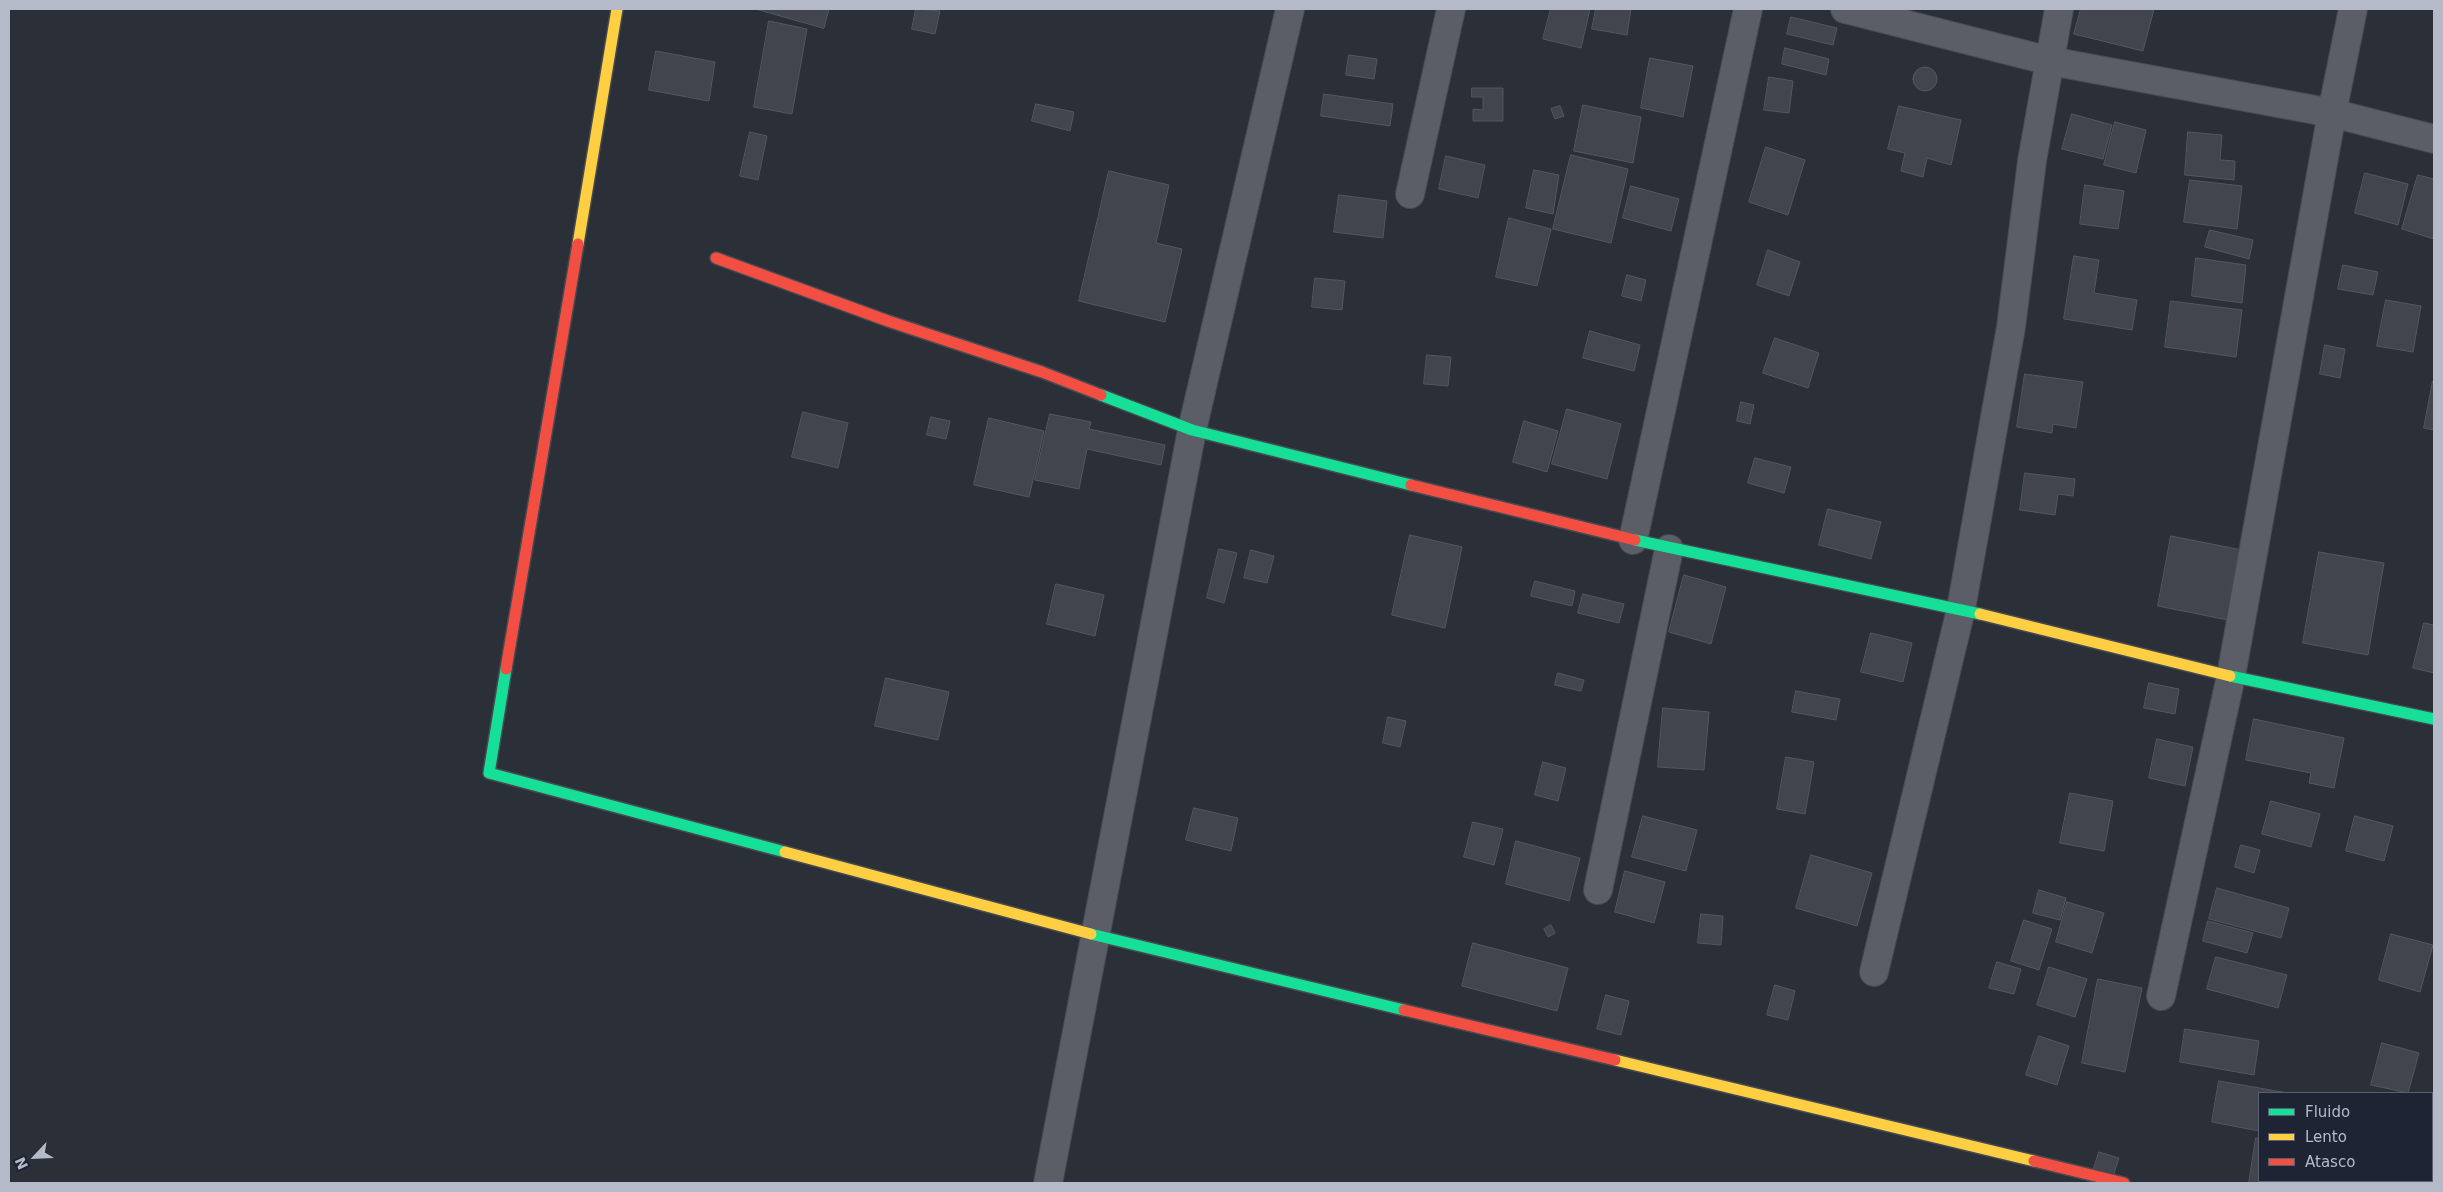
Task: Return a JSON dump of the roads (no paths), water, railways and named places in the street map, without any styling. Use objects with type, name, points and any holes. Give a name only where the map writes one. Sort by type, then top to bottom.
[{"type":"street","points":[[617,9],[489,773],[1097,936],[2124,1183]]},
{"type":"street","points":[[1048,1183],[1097,936],[1192,430],[1290,9]]},
{"type":"street","points":[[1410,194],[1452,9]]},
{"type":"street","points":[[1633,540],[1748,9]]},
{"type":"street","points":[[1845,9],[2050,61],[2332,113],[2434,139]]},
{"type":"street","points":[[1874,972],[1960,609],[2011,326],[2032,161],[2059,9]]},
{"type":"street","points":[[2161,996],[2231,676],[2332,113],[2353,9]]},
{"type":"street","points":[[716,258],[888,321],[1042,372],[1192,430],[1669,549],[1960,609],[2231,676],[2434,719]]},
{"type":"street","points":[[1598,890],[1669,549]]}]
